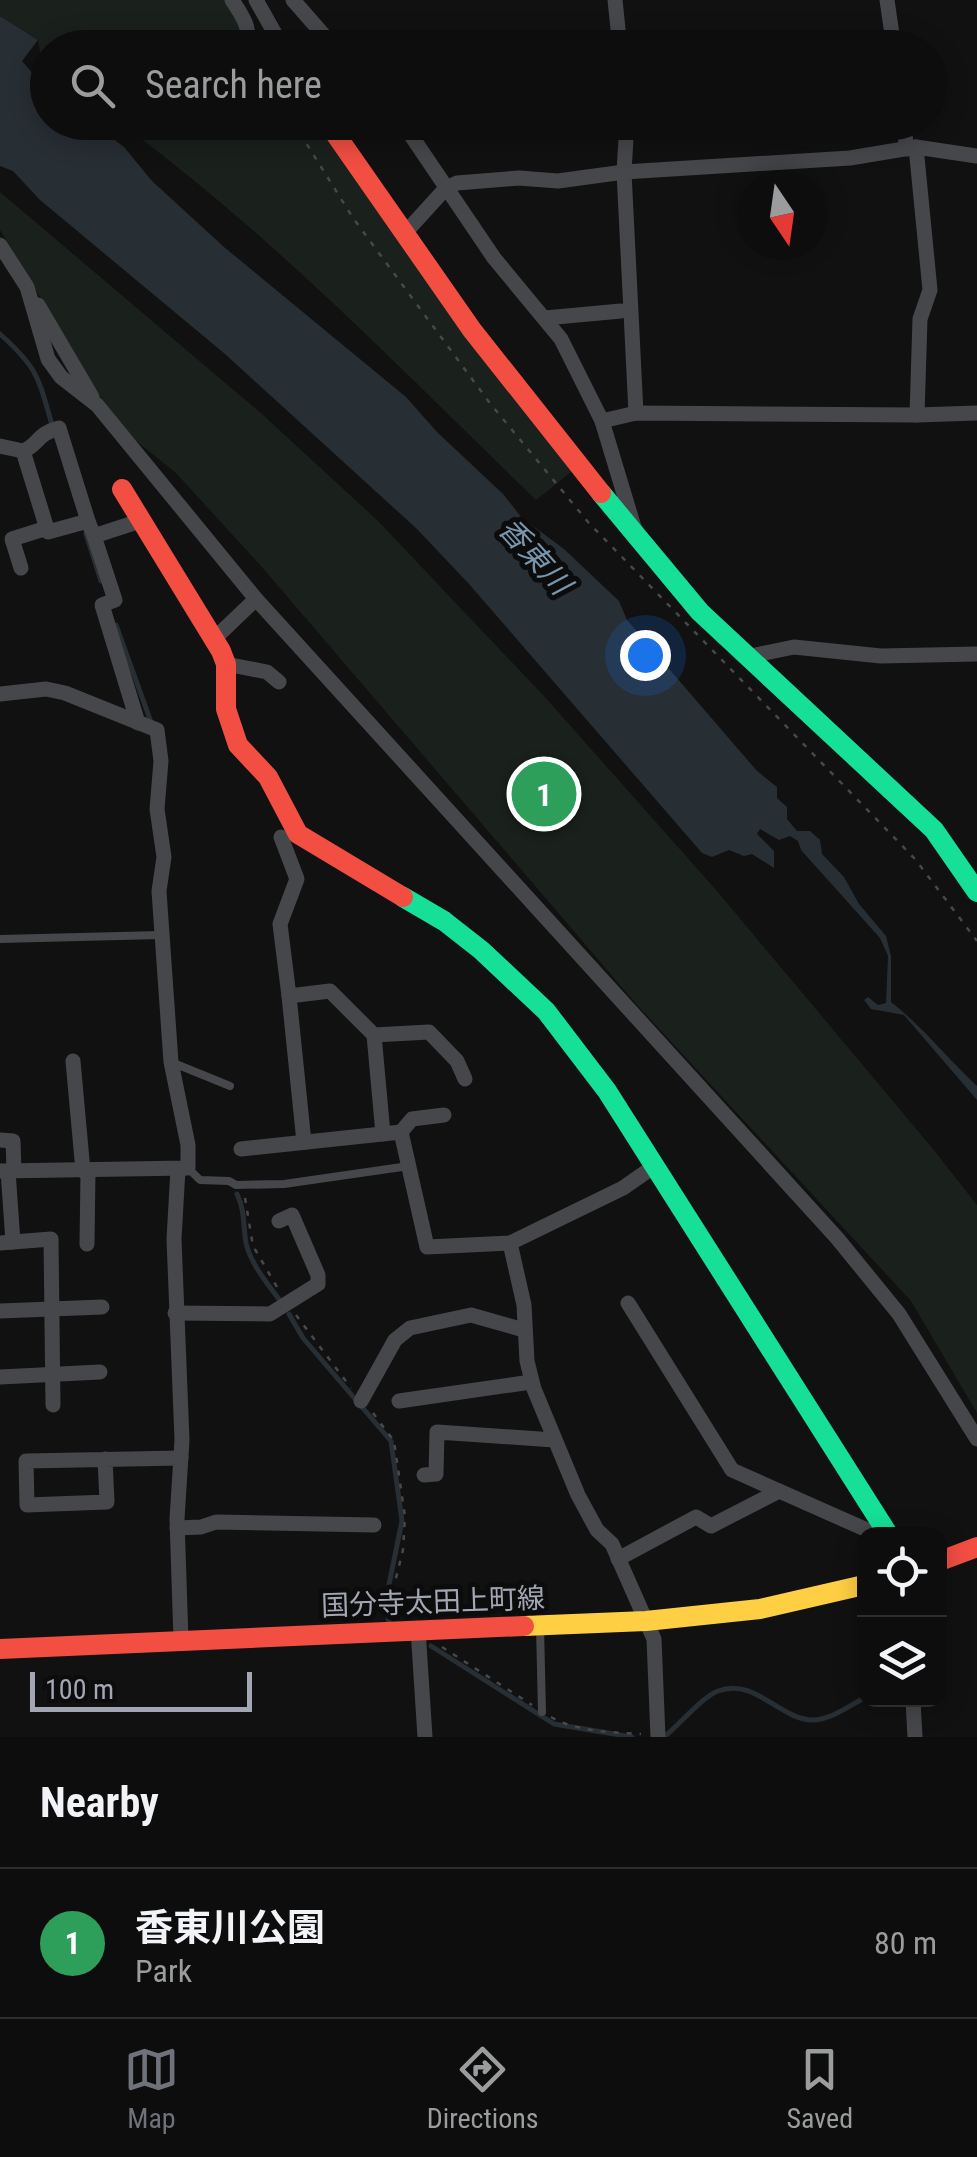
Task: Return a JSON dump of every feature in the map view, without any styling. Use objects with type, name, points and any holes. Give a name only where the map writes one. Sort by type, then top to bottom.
[{"type":"street","points":[[232,0],[248,30]]},
{"type":"street","points":[[256,0],[274,30]]},
{"type":"street","points":[[294,0],[320,30]]},
{"type":"street","points":[[615,0],[618,30]]},
{"type":"street","points":[[888,0],[892,30]]},
{"type":"street","points":[[339,140],[472,330],[638,540],[700,612],[934,830],[977,892]]},
{"type":"street","points":[[414,140],[494,258],[562,339],[602,421],[638,540]]},
{"type":"street","points":[[626,140],[624,172],[636,414]]},
{"type":"street","points":[[909,140],[930,290],[920,319],[918,415]]},
{"type":"street","points":[[404,233],[446,188],[457,183],[519,178],[558,181],[624,172],[850,158],[911,148],[977,156]]},
{"type":"street","points":[[0,246],[26,287],[48,360],[61,377],[97,405],[256,599],[837,1238],[899,1314],[977,1439]]},
{"type":"street","points":[[545,318],[622,310]]},
{"type":"street","points":[[602,421],[636,414],[977,412]]},
{"type":"street","points":[[0,446],[23,451],[42,433],[59,428],[86,526],[115,600],[102,605],[161,761],[158,809],[164,857],[159,890],[160,935],[171,1062],[188,1145],[174,1239],[181,1458],[181,1640]]},
{"type":"street","points":[[23,451],[48,532],[143,520]]},
{"type":"street","points":[[122,489],[214,639],[226,664],[226,710],[238,744],[268,777],[298,834],[444,921],[518,982],[568,1038],[656,1165],[884,1527]]},
{"type":"street","points":[[21,568],[12,538],[47,528]]},
{"type":"street","points":[[214,639],[256,599]]},
{"type":"street","points":[[750,656],[794,646],[881,656],[977,654]]},
{"type":"street","points":[[226,664],[268,672],[279,682]]},
{"type":"street","points":[[0,694],[46,690],[64,693],[147,725]]},
{"type":"street","points":[[281,837],[297,879],[280,924],[304,1142]]},
{"type":"street","points":[[290,996],[330,991],[374,1035],[383,1134]]},
{"type":"street","points":[[374,1035],[429,1032],[457,1061],[465,1079]]},
{"type":"street","points":[[73,1061],[86,1171],[88,1244]]},
{"type":"street","points":[[242,1149],[401,1132],[412,1119],[444,1115]]},
{"type":"street","points":[[401,1132],[427,1247],[510,1244],[623,1188],[656,1165]]},
{"type":"street","points":[[0,1140],[14,1141],[7,1171],[6,1242],[51,1239],[54,1405]]},
{"type":"street","points":[[7,1171],[183,1169]]},
{"type":"street","points":[[175,1313],[270,1314],[318,1284],[318,1275],[292,1215],[279,1221]]},
{"type":"street","points":[[510,1244],[524,1305],[531,1382],[578,1495],[597,1530],[612,1544],[654,1639],[658,1737]]},
{"type":"street","points":[[628,1303],[732,1470],[860,1527]]},
{"type":"street","points":[[0,1311],[102,1307]]},
{"type":"street","points":[[361,1401],[395,1340],[410,1328],[471,1314],[524,1330]]},
{"type":"street","points":[[0,1377],[100,1372]]},
{"type":"street","points":[[399,1400],[531,1382]]},
{"type":"street","points":[[424,1475],[436,1474],[437,1432],[554,1440]]},
{"type":"street","points":[[105,1460],[106,1502],[28,1505],[26,1461],[181,1458]]},
{"type":"street","points":[[618,1559],[696,1517],[711,1526],[779,1491]]},
{"type":"street","points":[[178,1528],[216,1522],[374,1524]]},
{"type":"street","points":[[947,1558],[977,1547]]},
{"type":"street","name":"国分寺太田上町線","points":[[0,1650],[646,1621],[760,1609],[857,1587]]},
{"type":"street","points":[[414,1629],[425,1737]]},
{"type":"street","points":[[913,1707],[915,1737]]},
{"type":"lane","points":[[0,939],[160,935]]},
{"type":"lane","points":[[171,1062],[230,1086]]},
{"type":"lane","points":[[183,1169],[200,1180],[236,1185],[284,1184],[409,1166]]},
{"type":"lane","points":[[540,1625],[542,1712]]},
{"type":"path","points":[[236,1185],[244,1196],[253,1246],[289,1305],[394,1440],[405,1517],[403,1550],[390,1598],[392,1612],[414,1629]]},
{"type":"shaded area","points":[[0,0],[226,0],[244,30],[30,30],[30,35],[0,16]]},
{"type":"shaded area","points":[[142,140],[327,140],[465,334],[575,469],[536,500],[283,257]]},
{"type":"shaded area","points":[[0,192],[262,414],[378,521],[544,696],[717,891],[933,1149],[977,1205],[977,1413],[911,1301],[638,1006],[261,566],[176,473],[130,436],[98,394],[0,230]]},
{"type":"water","name":"香東川","points":[[0,16],[30,35],[30,50],[22,61],[30,70],[30,140],[115,140],[124,147],[152,181],[224,247],[406,397],[522,518],[564,549],[619,601],[627,620],[757,771],[777,787],[777,798],[787,807],[787,819],[797,831],[810,831],[820,840],[822,854],[844,877],[859,904],[886,936],[891,956],[891,1002],[977,1086],[977,1100],[904,1015],[871,1009],[864,1000],[868,997],[878,1005],[886,1003],[888,956],[880,938],[801,850],[798,841],[790,836],[779,840],[760,829],[757,834],[774,851],[774,868],[752,854],[744,856],[729,850],[712,857],[702,853],[417,529],[225,354],[40,200],[13,171],[0,166]]},
{"type":"waterway","points":[[0,334],[36,376],[53,428]]},
{"type":"waterway","points":[[86,534],[101,581]]},
{"type":"waterway","points":[[116,625],[151,722]]},
{"type":"waterway","points":[[237,1194],[248,1251],[281,1302]]},
{"type":"waterway","points":[[289,1314],[303,1338],[391,1441],[402,1521],[385,1604],[389,1622]]},
{"type":"waterway","points":[[431,1646],[554,1724],[632,1737]]},
{"type":"waterway","points":[[664,1737],[705,1699],[731,1688],[756,1694],[790,1714],[814,1720],[834,1715],[857,1702]]},
{"type":"traffic: fast","points":[[601,493],[700,612],[934,830],[977,892]]},
{"type":"traffic: fast","points":[[403,897],[444,921],[481,950],[546,1011],[607,1091],[884,1527]]},
{"type":"traffic: slow","points":[[524,1626],[646,1621],[760,1609],[857,1587]]},
{"type":"traffic: jam","points":[[340,140],[472,330],[601,493]]},
{"type":"traffic: jam","points":[[122,489],[221,651],[226,664],[226,709],[238,745],[268,777],[298,834],[403,897]]},
{"type":"traffic: jam","points":[[947,1558],[977,1547]]},
{"type":"traffic: jam","points":[[0,1649],[524,1626]]},
{"type":"place","name":"香東川公園","points":[[544,794]]}]
